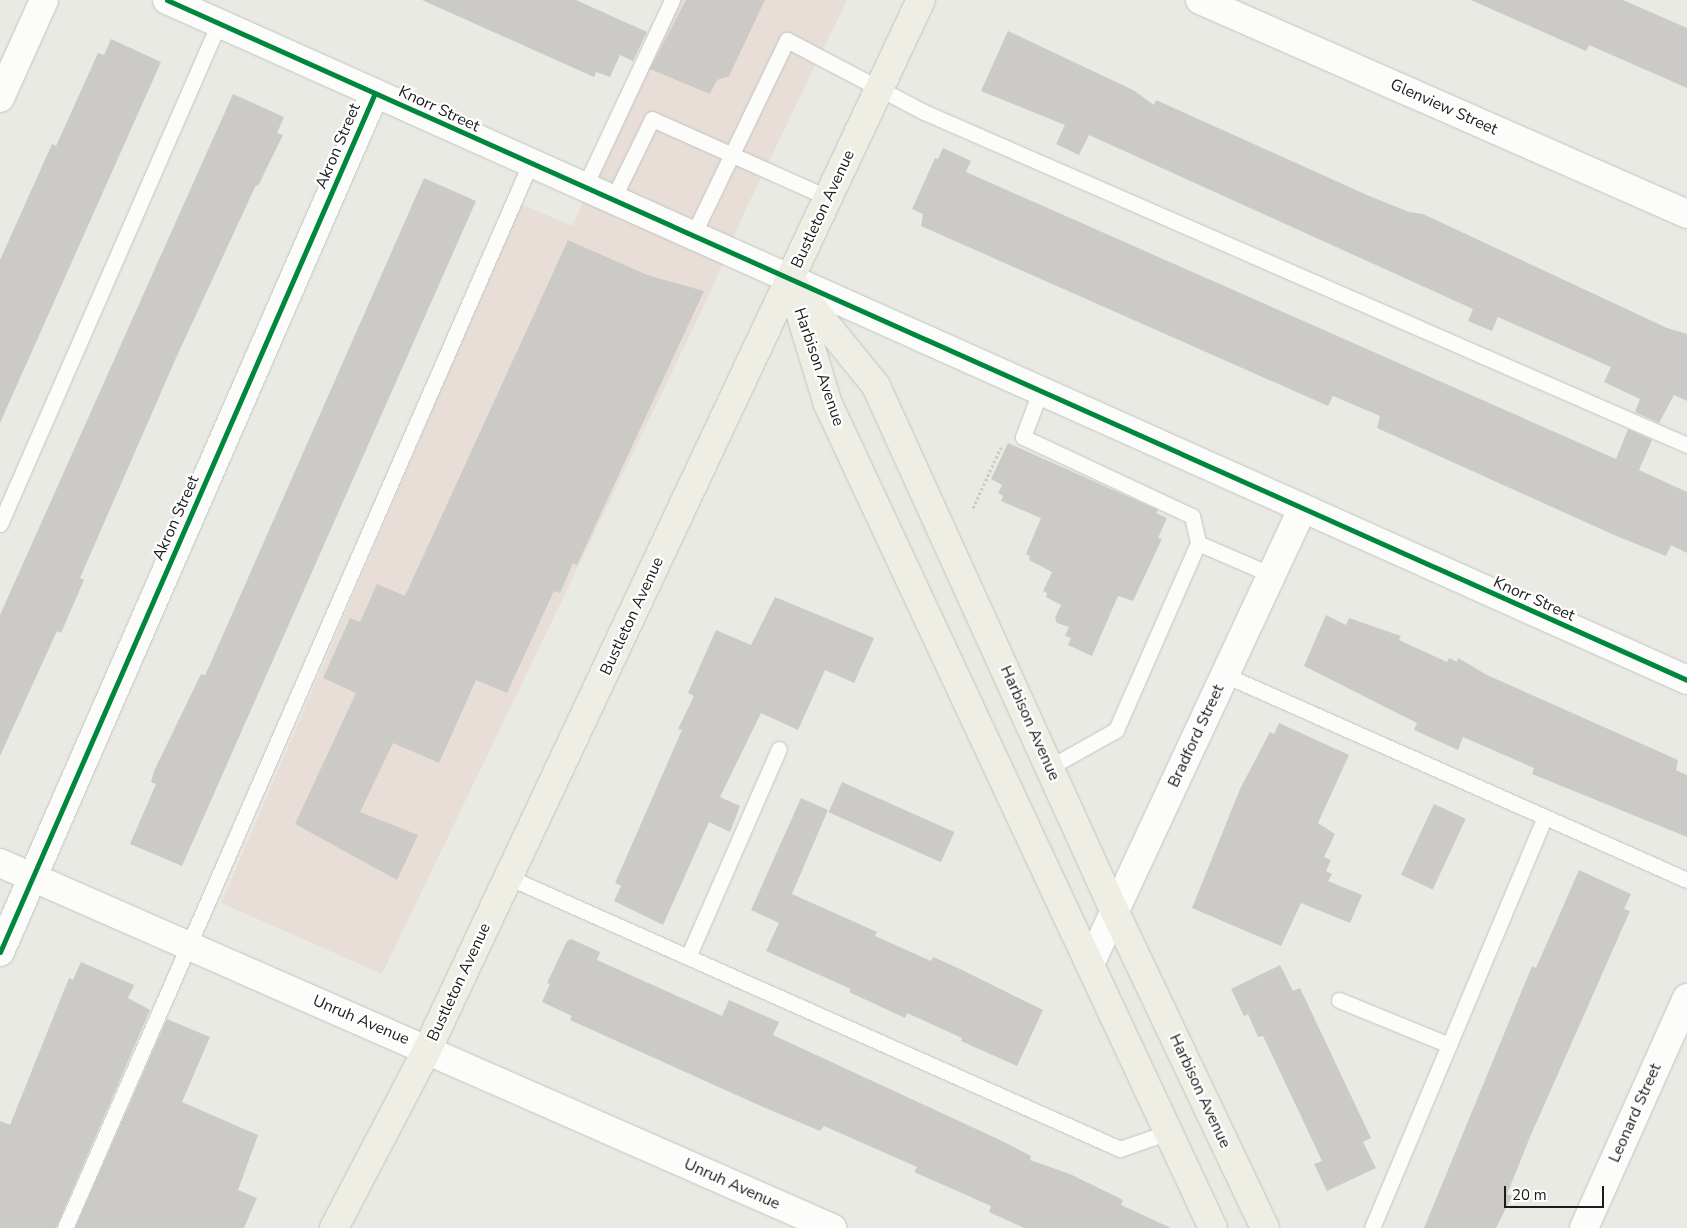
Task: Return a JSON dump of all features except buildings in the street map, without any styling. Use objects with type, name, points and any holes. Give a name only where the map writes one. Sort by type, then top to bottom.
[{"type":"main road","name":"Bustleton Avenue","points":[[334,1228],[428,1048],[921,0]]},
{"type":"main road","name":"Harbison Avenue","points":[[790,280],[876,386],[1114,910],[1265,1228]]},
{"type":"main road","name":"Harbison Avenue","points":[[790,280],[828,404],[1091,962],[1213,1228]]},
{"type":"street","points":[[0,98],[44,0]]},
{"type":"street","name":"Knorr Street","points":[[167,0],[1302,510],[1687,680]]},
{"type":"street","name":"Glenview Street","points":[[1200,0],[1687,214]]},
{"type":"street","name":"Akron Street","points":[[0,952],[374,93]]},
{"type":"street","name":"Bradford Street","points":[[1091,962],[1302,510]]},
{"type":"street","name":"Unruh Avenue","points":[[0,863],[189,947],[428,1048],[832,1228]]},
{"type":"street","name":"Leonard Street","points":[[1584,1228],[1687,998]]},
{"type":"lane","points":[[584,188],[672,0]]},
{"type":"lane","points":[[0,524],[219,23]]},
{"type":"lane","points":[[692,237],[733,155],[786,40],[924,112],[1687,444]]},
{"type":"lane","points":[[612,201],[652,119],[829,198]]},
{"type":"lane","points":[[65,1228],[530,164]]},
{"type":"lane","points":[[1040,392],[1023,437],[1192,516],[1198,543],[1116,730],[1050,767]]},
{"type":"lane","points":[[1198,543],[1272,575]]},
{"type":"lane","points":[[1225,675],[1687,880]]},
{"type":"lane","points":[[688,957],[780,749]]},
{"type":"lane","points":[[1372,1228],[1546,817]]},
{"type":"lane","points":[[508,877],[1120,1149],[1169,1132]]},
{"type":"lane","points":[[1339,1000],[1449,1045]]},
{"type":"path","points":[[973,508],[1003,441]]},
{"type":"shaded area","points":[[678,0],[847,0],[745,211],[710,293],[382,974],[221,903],[521,204],[572,226]]},
{"type":"cycle path","points":[[167,0],[1687,680]]},
{"type":"cycle path","points":[[0,952],[375,93]]}]
